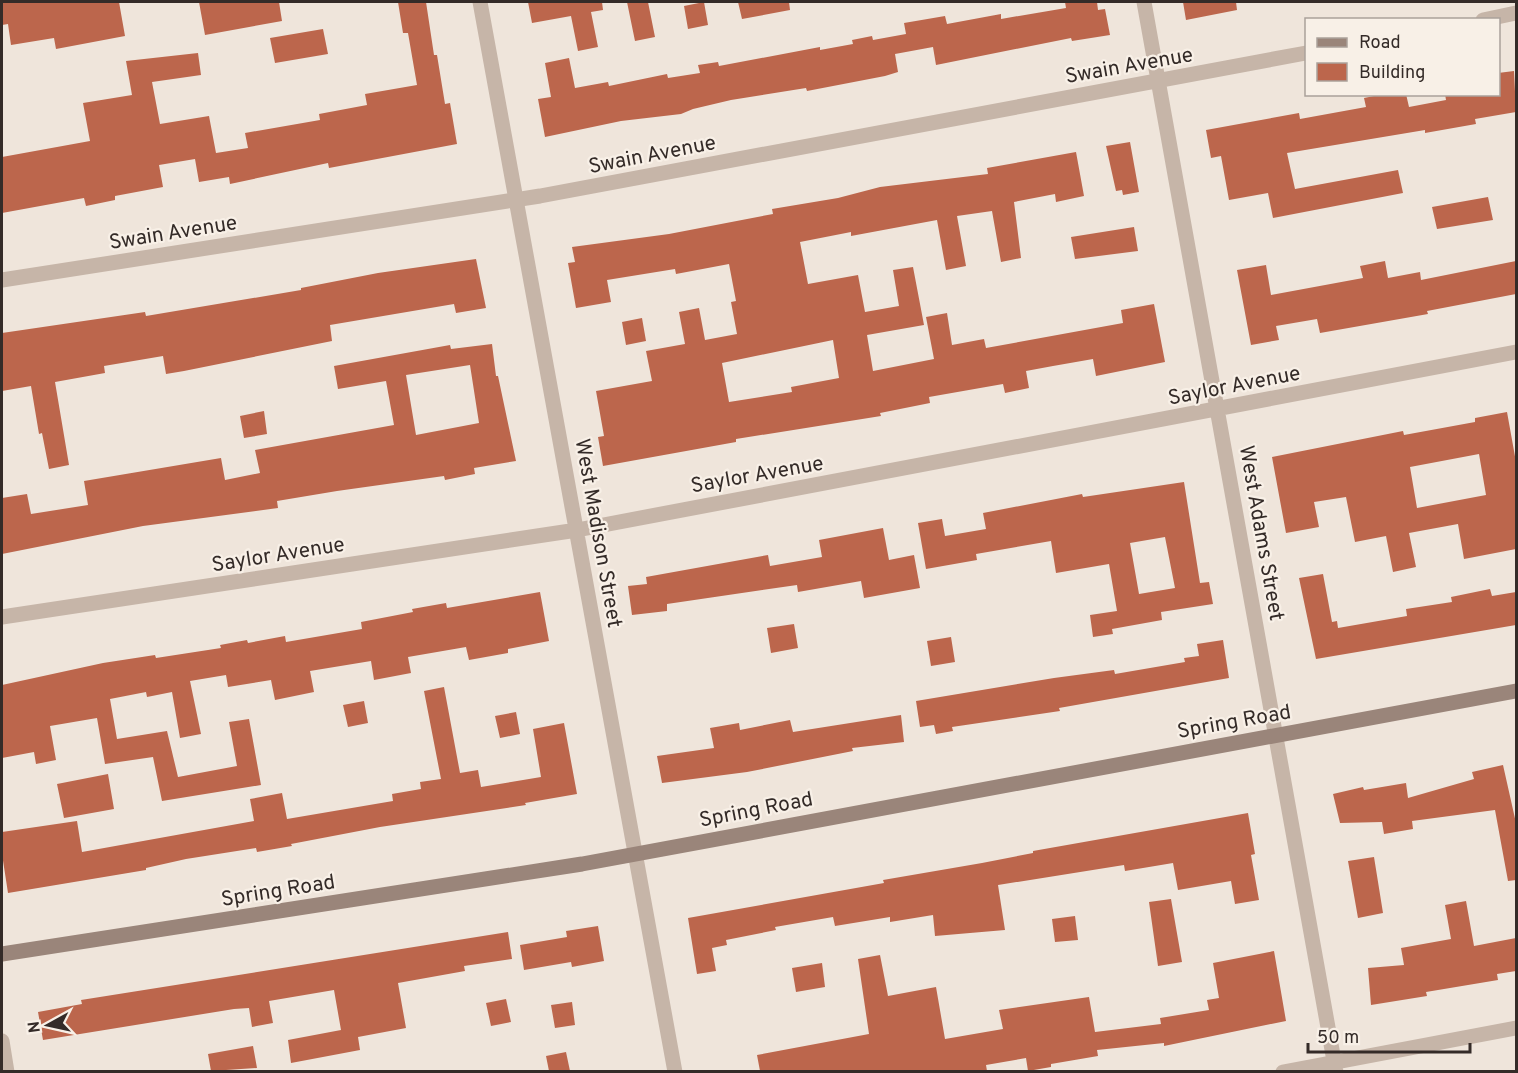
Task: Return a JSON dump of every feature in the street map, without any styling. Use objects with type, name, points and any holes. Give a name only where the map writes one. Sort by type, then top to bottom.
[{"type":"street","name":"West Madison Street","points":[[480,2],[675,1071]]},
{"type":"street","name":"West Adams Street","points":[[1144,2],[1335,1067]]},
{"type":"street","points":[[1492,18],[1516,13]]},
{"type":"street","name":"Swain Avenue","points":[[2,280],[517,200],[1305,53]]},
{"type":"street","name":"Saylor Avenue","points":[[2,617],[577,530],[1516,352]]},
{"type":"street","name":"Spring Road","points":[[2,954],[636,853],[1516,691]]},
{"type":"street","points":[[1282,1071],[1335,1067],[1516,1028]]},
{"type":"street","points":[[2,1041],[7,1071]]},
{"type":"building","points":[[2,2],[119,2],[125,36],[56,49],[54,38],[11,45],[8,24],[2,25]]},
{"type":"building","points":[[199,2],[279,2],[282,21],[205,35]]},
{"type":"building","points":[[398,2],[426,2],[434,55],[437,55],[445,104],[450,103],[457,144],[329,168],[328,163],[230,184],[229,177],[199,182],[195,159],[159,165],[163,187],[115,196],[115,200],[86,206],[84,198],[2,213],[2,157],[90,141],[83,103],[132,95],[126,61],[198,53],[201,75],[152,82],[160,124],[209,116],[216,153],[248,148],[245,133],[320,120],[319,114],[367,105],[365,94],[417,85],[408,33],[403,33]]},
{"type":"building","points":[[528,2],[602,2],[603,10],[591,12],[598,47],[578,51],[571,16],[532,23]]},
{"type":"building","points":[[627,2],[648,2],[655,37],[635,41]]},
{"type":"building","points":[[704,2],[708,25],[688,29],[684,6]]},
{"type":"building","points":[[738,2],[789,2],[790,10],[742,19]]},
{"type":"building","points":[[1065,2],[1097,2],[1098,10],[1105,9],[1110,35],[1072,41],[1071,38],[936,65],[933,47],[895,54],[898,72],[885,76],[807,91],[806,88],[731,100],[681,114],[621,121],[545,137],[538,99],[551,97],[545,63],[569,58],[575,88],[608,82],[609,86],[667,74],[668,78],[700,73],[698,65],[718,62],[719,66],[820,47],[820,50],[853,44],[852,40],[872,36],[873,40],[906,34],[904,23],[945,16],[947,24],[1001,14],[1001,19],[1066,8]]},
{"type":"building","points":[[1183,2],[1236,2],[1237,10],[1186,20]]},
{"type":"building","points":[[323,29],[328,54],[275,63],[270,38]]},
{"type":"building","points":[[1514,71],[1516,112],[1475,119],[1476,124],[1425,133],[1425,130],[1287,153],[1295,189],[1398,170],[1403,193],[1273,218],[1268,193],[1229,200],[1221,156],[1211,158],[1206,130],[1299,113],[1300,119],[1366,107],[1364,98],[1374,96],[1406,96],[1409,107],[1446,100],[1445,96],[1500,96],[1500,73]]},
{"type":"building","points":[[1130,142],[1139,192],[1123,195],[1122,190],[1116,191],[1106,146]]},
{"type":"building","points":[[1076,152],[1084,196],[1056,202],[1055,194],[1014,202],[1021,258],[1001,262],[992,211],[957,216],[966,266],[946,270],[937,220],[851,236],[851,232],[800,242],[808,284],[858,275],[865,312],[899,306],[893,270],[913,267],[924,325],[867,335],[873,371],[934,359],[926,317],[947,313],[952,345],[984,339],[986,348],[1123,323],[1121,310],[1154,304],[1165,362],[1096,376],[1093,359],[1053,366],[1026,371],[1029,388],[1005,393],[1003,384],[929,397],[930,403],[880,413],[881,416],[736,439],[736,442],[603,466],[598,437],[604,436],[596,391],[652,381],[646,351],[685,344],[679,312],[699,308],[705,340],[737,334],[731,302],[736,301],[729,264],[676,274],[675,269],[607,280],[611,302],[576,308],[568,263],[575,262],[572,247],[669,234],[773,214],[772,209],[838,198],[880,187],[988,174],[987,168]],"holes":[[[833,340],[839,378],[791,387],[792,392],[729,402],[722,363]]]},
{"type":"building","points":[[1488,197],[1493,220],[1437,229],[1432,207]]},
{"type":"building","points":[[1134,227],[1138,251],[1075,259],[1071,237]]},
{"type":"building","points":[[476,259],[486,308],[456,313],[454,304],[330,325],[332,341],[184,371],[166,374],[163,356],[104,366],[105,373],[55,382],[69,465],[49,469],[42,433],[39,434],[31,386],[2,391],[2,333],[145,312],[146,316],[301,290],[301,288],[378,273]]},
{"type":"building","points":[[1385,261],[1388,278],[1420,272],[1421,280],[1516,261],[1516,294],[1427,311],[1428,314],[1320,333],[1317,319],[1276,326],[1279,340],[1251,345],[1237,270],[1266,265],[1271,295],[1363,278],[1360,266]]},
{"type":"building","points":[[642,318],[646,341],[626,345],[622,322]]},
{"type":"building","points":[[492,344],[496,376],[498,376],[516,461],[474,468],[475,474],[445,480],[444,476],[277,501],[278,508],[143,526],[2,554],[2,498],[27,494],[31,514],[88,505],[84,481],[221,458],[225,480],[260,473],[255,450],[394,425],[386,381],[338,389],[334,366],[450,345],[451,349]],"holes":[[[470,365],[479,423],[416,435],[406,375]]]},
{"type":"building","points":[[264,411],[267,434],[244,438],[240,416]]},
{"type":"building","points":[[1507,412],[1516,462],[1516,549],[1464,559],[1458,524],[1409,533],[1416,567],[1393,572],[1386,536],[1355,542],[1346,497],[1314,502],[1319,527],[1286,533],[1272,457],[1403,431],[1404,435],[1475,422],[1475,418]],"holes":[[[1479,454],[1486,495],[1417,508],[1410,467]]]},
{"type":"building","points":[[1184,482],[1200,583],[1209,582],[1213,604],[1161,612],[1162,620],[1112,629],[1113,634],[1093,637],[1090,615],[1117,611],[1109,564],[1056,573],[1051,541],[976,554],[977,560],[926,569],[918,523],[942,519],[945,536],[986,529],[983,513],[1082,494],[1083,497]],"holes":[[[1165,537],[1175,588],[1139,594],[1130,543]]]},
{"type":"building","points":[[883,528],[889,560],[914,555],[920,588],[864,598],[861,581],[798,592],[797,585],[667,604],[667,611],[632,615],[628,586],[647,584],[646,577],[768,555],[770,566],[822,557],[819,540]]},
{"type":"building","points":[[1323,574],[1332,622],[1337,621],[1338,628],[1407,616],[1406,609],[1452,602],[1451,597],[1490,589],[1492,596],[1516,592],[1516,625],[1316,659],[1299,578]]},
{"type":"building","points":[[540,592],[549,641],[508,649],[508,653],[469,660],[466,647],[408,657],[411,673],[374,680],[371,661],[310,671],[314,692],[275,700],[271,680],[228,687],[226,675],[190,681],[201,734],[180,738],[172,692],[147,697],[146,692],[110,699],[117,739],[167,731],[178,777],[237,766],[229,722],[249,719],[261,785],[162,801],[153,757],[105,764],[97,718],[50,726],[56,760],[36,764],[34,752],[2,758],[2,685],[103,663],[221,648],[220,645],[247,640],[248,643],[285,636],[286,642],[362,629],[361,622],[413,612],[412,609],[446,603],[447,608]]},
{"type":"building","points":[[794,624],[798,648],[771,653],[767,628]]},
{"type":"building","points":[[951,637],[955,662],[931,666],[927,641]]},
{"type":"building","points":[[1223,640],[1229,678],[1059,708],[1060,711],[952,727],[953,731],[936,734],[934,725],[920,727],[916,701],[1054,678],[1114,670],[1115,674],[1185,662],[1184,658],[1199,656],[1197,644]]},
{"type":"building","points":[[444,687],[460,773],[478,770],[481,787],[541,777],[533,729],[564,723],[577,794],[525,803],[526,805],[380,827],[257,852],[256,848],[186,859],[146,868],[146,870],[8,893],[2,854],[2,832],[77,821],[82,852],[254,821],[250,799],[282,793],[287,819],[393,801],[392,794],[421,789],[420,782],[441,779],[424,691]]},
{"type":"building","points":[[364,701],[368,723],[348,727],[343,705]]},
{"type":"building","points":[[516,712],[520,734],[500,738],[495,716]]},
{"type":"building","points":[[901,715],[904,742],[852,748],[853,751],[747,772],[662,783],[657,756],[714,748],[710,728],[739,723],[740,730],[790,720],[793,732]]},
{"type":"building","points":[[1503,765],[1516,823],[1516,880],[1508,881],[1495,810],[1412,821],[1413,829],[1384,834],[1382,822],[1340,823],[1333,794],[1363,787],[1364,790],[1406,783],[1408,798],[1474,779],[1472,772]]},
{"type":"building","points":[[108,774],[114,809],[64,818],[57,784]]},
{"type":"building","points":[[1248,813],[1255,854],[1251,855],[1259,900],[1235,904],[1231,881],[1178,890],[1173,863],[1125,871],[1124,865],[998,885],[1005,930],[935,936],[933,915],[890,922],[890,917],[835,926],[833,917],[775,927],[776,930],[726,940],[727,945],[712,948],[716,971],[697,974],[688,918],[884,883],[883,880],[982,863],[1033,853],[1033,851]]},
{"type":"building","points":[[1374,857],[1383,913],[1358,918],[1348,861]]},
{"type":"building","points":[[1171,899],[1182,962],[1158,966],[1149,902]]},
{"type":"building","points":[[1466,901],[1474,946],[1516,938],[1516,971],[1497,974],[1498,980],[1426,992],[1427,996],[1371,1005],[1368,968],[1404,965],[1401,948],[1451,939],[1445,905]]},
{"type":"building","points":[[1075,916],[1078,940],[1055,942],[1052,919]]},
{"type":"building","points":[[598,926],[604,961],[572,967],[571,962],[524,970],[520,945],[567,937],[566,931]]},
{"type":"building","points":[[508,932],[512,959],[464,966],[465,971],[398,983],[406,1028],[358,1037],[360,1050],[291,1063],[288,1040],[341,1030],[334,990],[269,1001],[273,1023],[252,1027],[249,1008],[43,1040],[38,1012],[82,1004],[81,1000]]},
{"type":"building","points":[[1274,951],[1286,1021],[1164,1046],[1164,1043],[1097,1050],[1098,1056],[1051,1064],[1051,1067],[1028,1071],[1026,1058],[986,1065],[987,1071],[760,1071],[757,1055],[869,1034],[858,959],[880,955],[888,996],[936,987],[945,1039],[1003,1029],[999,1010],[1089,997],[1095,1032],[1161,1024],[1160,1018],[1209,1010],[1207,1000],[1219,998],[1213,963]]},
{"type":"building","points":[[822,963],[825,987],[796,992],[792,968]]},
{"type":"building","points":[[506,999],[511,1022],[491,1026],[486,1003]]},
{"type":"building","points":[[572,1002],[575,1025],[555,1028],[551,1005]]},
{"type":"building","points":[[253,1046],[257,1068],[211,1071],[208,1054]]},
{"type":"building","points":[[566,1052],[570,1071],[549,1071],[546,1056]]}]
